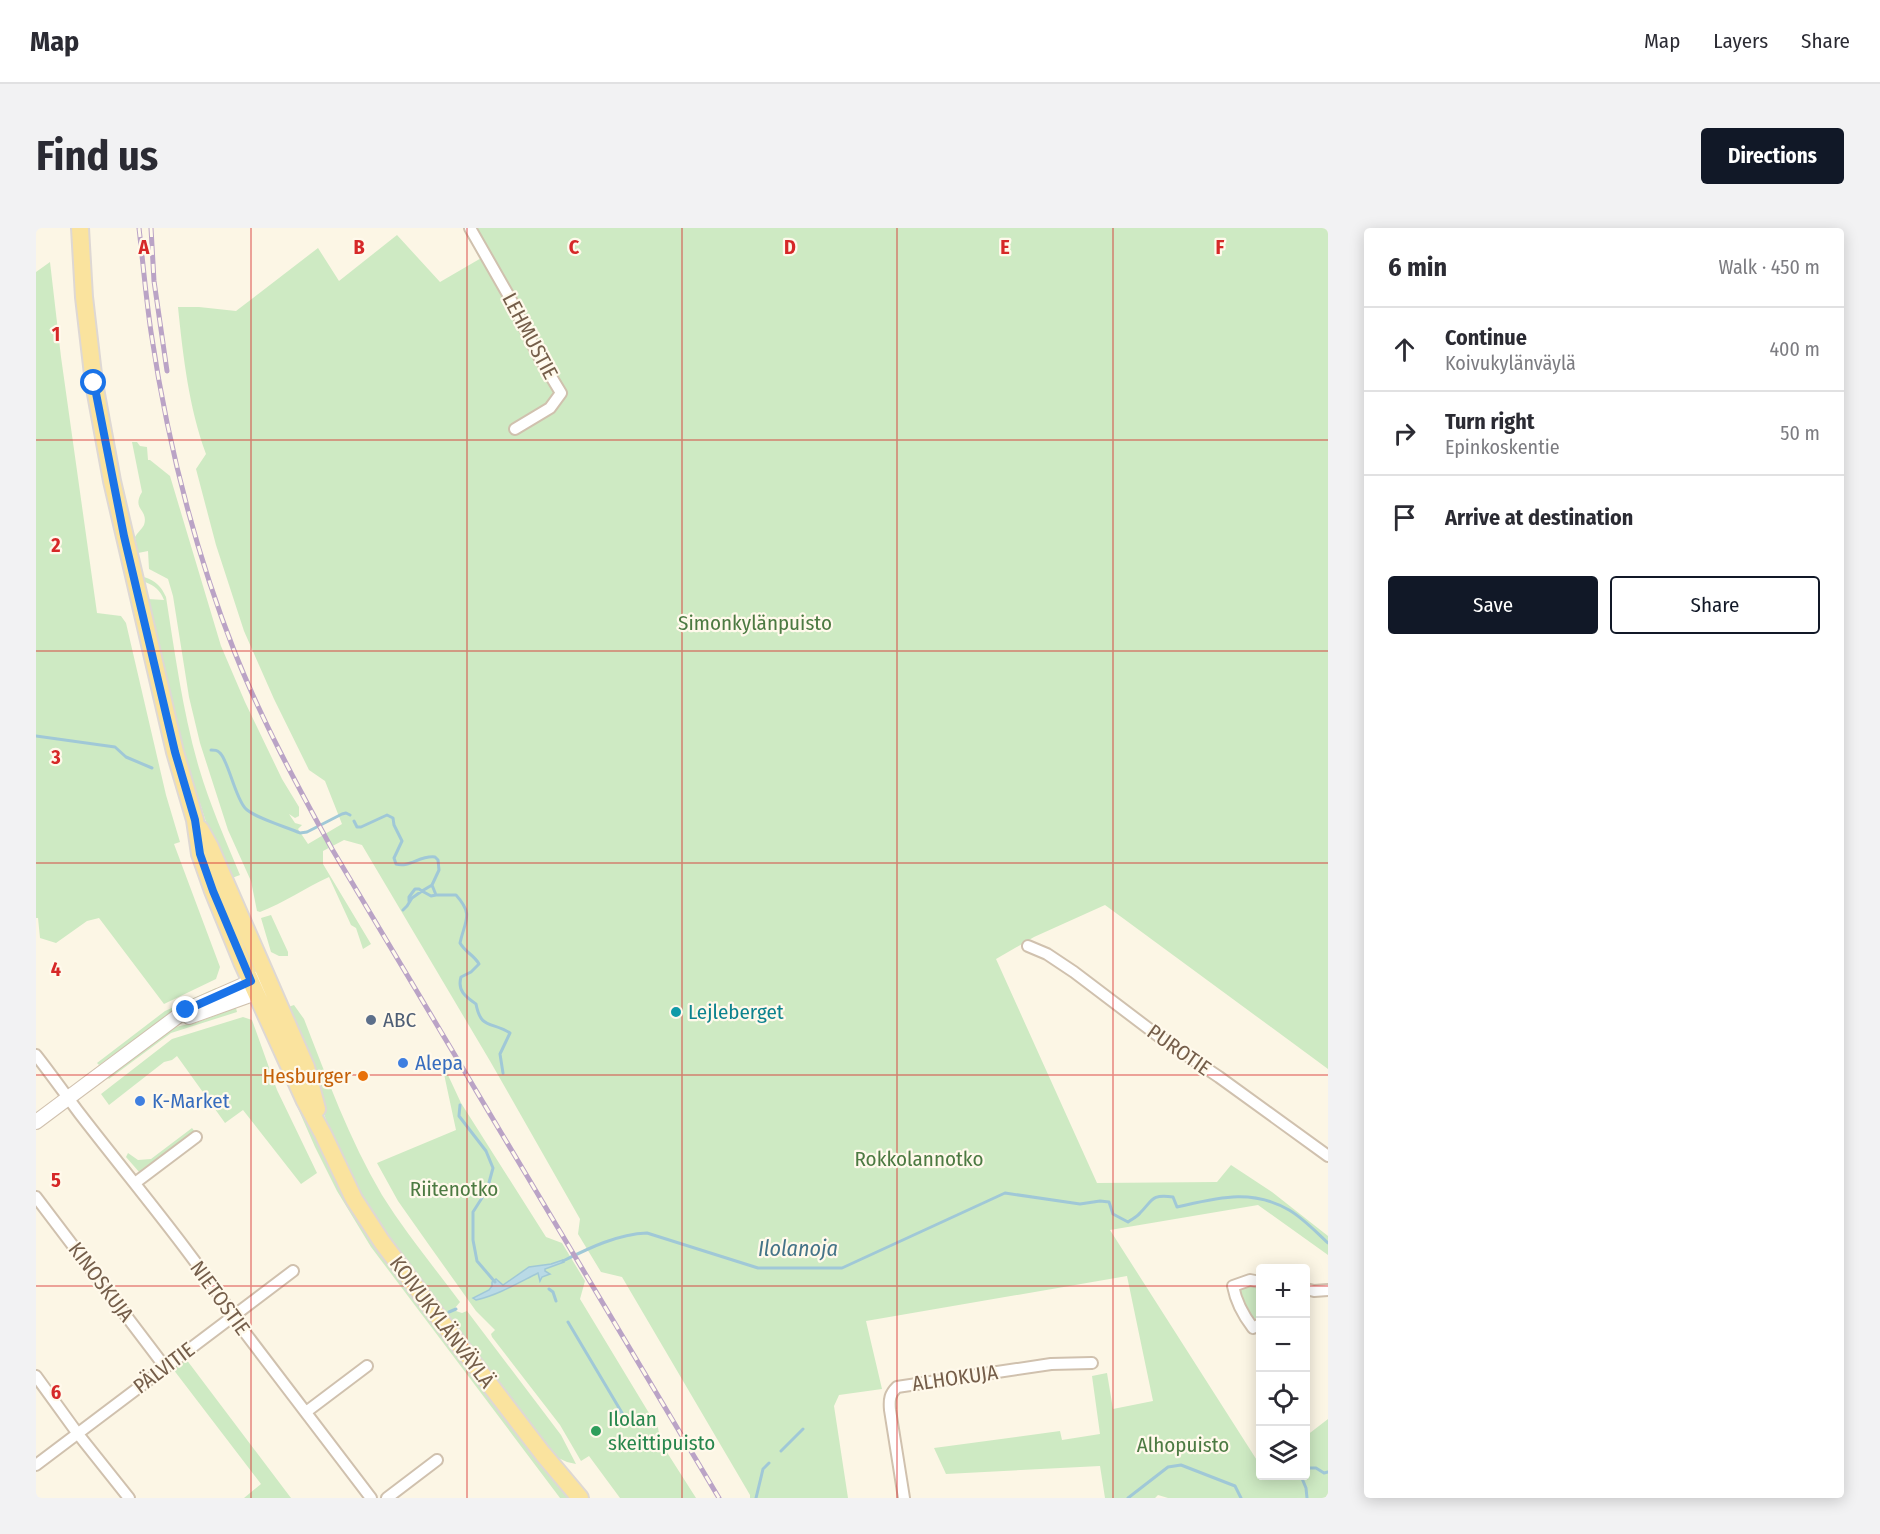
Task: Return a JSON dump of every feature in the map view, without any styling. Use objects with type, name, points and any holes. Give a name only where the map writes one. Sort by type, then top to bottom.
[{"type":"main road","name":"KOIVUKYLÄNVÄYLÄ","points":[[80,228],[84,297],[102,429],[124,536],[165,711],[195,820],[210,848],[261,984],[306,1067],[324,1134],[354,1199],[382,1242],[543,1454],[580,1498]]},
{"type":"street","name":"LEHMUSTIE","points":[[470,228],[561,393],[550,408],[515,429]]},
{"type":"street","name":"PUROTIE","points":[[1028,946],[1047,954],[1074,972],[1161,1038],[1328,1156]]},
{"type":"street","points":[[36,1122],[176,1018],[190,1017],[261,984]]},
{"type":"street","name":"NIETOSTIE","points":[[36,1055],[371,1498]]},
{"type":"street","points":[[135,1183],[196,1137]]},
{"type":"street","name":"KINOSKUJA","points":[[36,1197],[165,1367]]},
{"type":"street","name":"PÄLVITIE","points":[[36,1465],[293,1271]]},
{"type":"street","points":[[1256,1282],[1233,1286],[1238,1304],[1253,1328],[1256,1326]]},
{"type":"street","points":[[1310,1293],[1328,1290]]},
{"type":"street","name":"ALHOKUJA","points":[[904,1498],[889,1399],[897,1387],[1051,1364],[1092,1363]]},
{"type":"street","points":[[306,1412],[367,1366]]},
{"type":"street","points":[[36,1376],[129,1498]]},
{"type":"street","points":[[387,1498],[437,1460]]},
{"type":"green space","name":"Simonkylänpuisto","points":[[475,228],[1328,228],[1328,1069],[1105,905],[1034,937],[996,959],[1097,1183],[1217,1182],[1231,1165],[1272,1192],[1328,1236],[1328,1255],[1258,1205],[1110,1230],[1256,1459],[1256,1480],[1310,1480],[1310,1433],[1328,1419],[1328,1494],[1325,1498],[1168,1498],[1158,1495],[1155,1498],[1105,1498],[1100,1466],[946,1474],[934,1448],[1060,1431],[1062,1440],[1100,1434],[1092,1376],[1107,1373],[1113,1409],[1153,1401],[1127,1276],[866,1321],[882,1389],[839,1395],[834,1406],[848,1498],[750,1498],[622,1277],[601,1272],[578,1234],[580,1219],[490,1061],[362,845],[344,840],[323,851],[323,864],[371,944],[363,949],[356,928],[351,925],[329,877],[278,904],[260,912],[257,911],[251,881],[228,830],[200,743],[189,697],[173,596],[168,579],[149,569],[148,551],[138,553],[135,537],[145,520],[138,502],[142,492],[132,442],[147,447],[148,460],[170,476],[221,646],[282,779],[299,807],[299,816],[295,818],[289,814],[295,823],[302,825],[298,829],[308,844],[342,824],[325,781],[309,770],[274,699],[244,631],[216,545],[196,469],[206,454],[191,400],[178,307],[236,311],[318,248],[339,281],[397,235],[440,282],[483,257]]},
{"type":"green space","points":[[50,262],[97,613],[121,616],[126,623],[166,795],[180,842],[174,844],[220,967],[216,979],[164,1004],[99,918],[87,921],[56,943],[40,938],[38,918],[36,918],[36,272]]},
{"type":"green space","points":[[144,577],[158,584],[166,597],[193,747],[208,795],[240,875],[232,878],[211,838],[181,743],[148,599],[164,600],[157,589],[145,582]]},
{"type":"green space","points":[[271,915],[288,956],[279,956],[271,952],[261,918]]},
{"type":"green space","points":[[216,988],[219,989],[167,1016],[99,1065],[97,1063],[165,1011]]},
{"type":"green space","points":[[294,1005],[304,1019],[349,1130],[382,1195],[460,1302],[455,1308],[456,1311],[462,1313],[467,1311],[561,1435],[576,1464],[554,1456],[372,1215],[339,1155],[285,1008]]},
{"type":"green space","points":[[236,1008],[237,1012],[171,1033],[109,1079],[107,1077],[171,1028],[198,1022]]},
{"type":"green space","points":[[243,1017],[252,1020],[277,1090],[317,1173],[301,1184],[243,1110],[225,1123],[177,1056],[164,1062],[109,1105],[101,1094],[172,1039]]},
{"type":"green space","name":"Riitenotko","points":[[441,1060],[461,1103],[546,1237],[562,1243],[585,1281],[580,1299],[658,1428],[661,1443],[696,1498],[620,1498],[589,1456],[581,1461],[560,1425],[492,1337],[491,1334],[495,1330],[476,1311],[398,1201],[377,1163],[456,1130]]},
{"type":"green space","points":[[293,1097],[543,1465],[568,1498],[560,1498],[371,1247],[337,1191]]},
{"type":"green space","points":[[192,1128],[195,1132],[140,1173],[126,1157],[128,1153],[138,1160],[151,1159]]},
{"type":"green space","points":[[1248,1285],[1256,1286],[1256,1319],[1244,1307],[1239,1295],[1241,1288]]},
{"type":"green space","points":[[186,1359],[291,1498],[244,1498],[261,1484],[173,1369]]},
{"type":"water","points":[[563,1260],[564,1262],[545,1269],[550,1274],[542,1277],[540,1281],[538,1273],[492,1295],[476,1300],[473,1298],[489,1290],[496,1279],[503,1285],[529,1267]]},
{"type":"waterway","name":"Ilolanoja","points":[[36,736],[115,747],[126,757],[152,768]]},
{"type":"waterway","name":"Ilolanoja","points":[[211,750],[218,751],[223,757],[241,803],[249,812],[300,833],[307,832],[342,814],[350,815]]},
{"type":"waterway","name":"Ilolanoja","points":[[354,821],[357,827],[361,827],[387,815],[393,818],[402,841],[394,858],[396,864],[406,864],[430,857],[438,860],[439,870],[432,885],[436,895],[456,895],[462,902],[467,918],[460,943],[479,964],[471,972],[461,977],[461,990],[476,1004],[484,1021],[510,1033],[500,1054],[503,1073]]},
{"type":"waterway","points":[[409,901],[415,889],[422,891],[432,885]]},
{"type":"waterway","points":[[403,910],[412,898],[422,891],[431,896],[436,895]]},
{"type":"waterway","name":"Ilolanoja","points":[[460,1105],[459,1116],[486,1151],[493,1168],[487,1190],[473,1212],[473,1240],[477,1261],[495,1282]]},
{"type":"waterway","name":"Ilolanoja","points":[[563,1261],[615,1239],[647,1233],[758,1268],[842,1268],[1005,1193],[1080,1204],[1109,1202],[1113,1214],[1128,1222],[1153,1199],[1160,1196],[1173,1197],[1177,1207],[1220,1198],[1261,1199],[1294,1213],[1328,1243]]},
{"type":"waterway","points":[[549,1289],[553,1292],[556,1301]]},
{"type":"waterway","points":[[449,1312],[456,1309]]},
{"type":"waterway","points":[[568,1322],[628,1423]]},
{"type":"waterway","points":[[781,1451],[803,1429]]},
{"type":"waterway","points":[[756,1498],[763,1469],[769,1463]]},
{"type":"waterway","points":[[1128,1498],[1168,1467],[1181,1465],[1235,1486],[1241,1498]]},
{"type":"waterway","points":[[1310,1468],[1316,1468],[1324,1473],[1328,1472]]},
{"type":"waterway","points":[[1303,1480],[1307,1498]]},
{"type":"railway","points":[[139,228],[149,319],[158,373],[184,495],[207,575],[235,653],[268,728],[332,849],[719,1498]]},
{"type":"railway","points":[[151,228],[154,281],[167,371]]},
{"type":"place","name":"Lejleberget","points":[[676,1012]]},
{"type":"place","name":"ABC","points":[[371,1020]]},
{"type":"place","name":"Alepa","points":[[403,1063]]},
{"type":"place","name":"Hesburger","points":[[363,1076]]},
{"type":"place","name":"K-Market","points":[[140,1101]]},
{"type":"place","name":"Ilolan skeittipuisto","points":[[596,1431]]},
{"type":"route","points":[[94,383],[124,536],[175,752],[195,820],[200,854],[251,981],[186,1010]]},
{"type":"park label","name":"Rokkolannotko","points":[[919,1159]]},
{"type":"park label","name":"Alhopuisto","points":[[1183,1445]]}]
